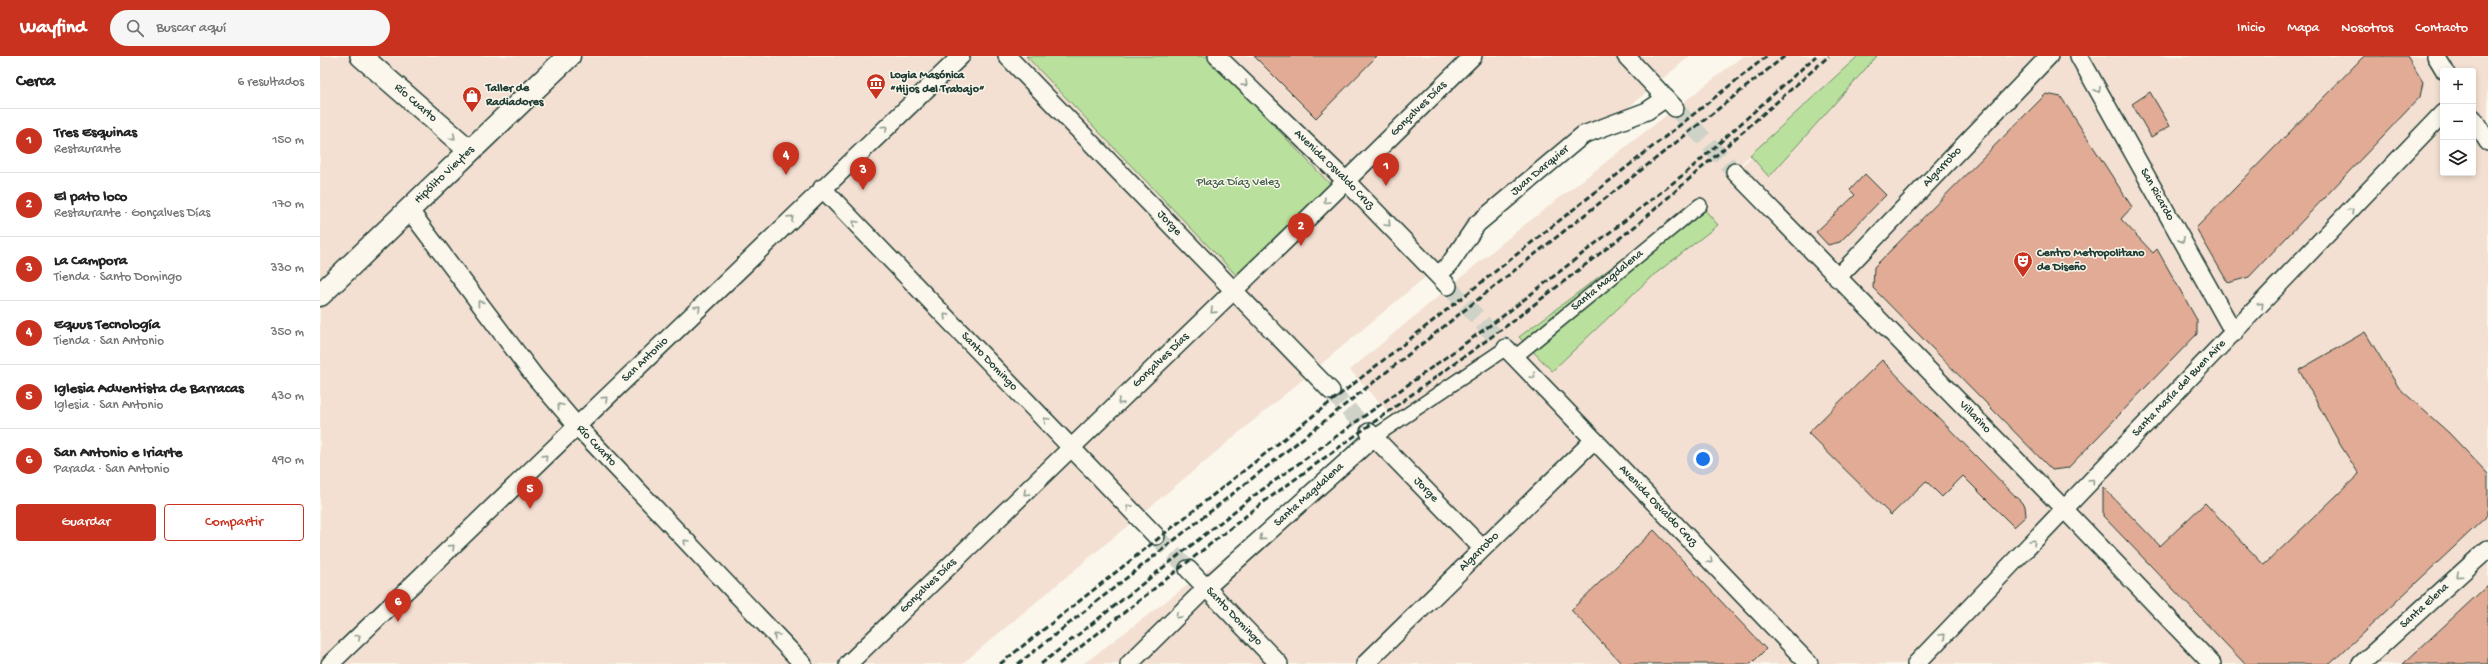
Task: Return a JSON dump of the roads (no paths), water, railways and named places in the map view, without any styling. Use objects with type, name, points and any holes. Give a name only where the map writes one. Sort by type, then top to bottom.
[{"type":"main road","name":"Hipólito Vieytes","points":[[320,295],[410,211],[569,56]]},
{"type":"street","name":"Río Cuarto","points":[[361,56],[470,151]]},
{"type":"street","name":"San Antonio","points":[[330,664],[822,188],[961,56]]},
{"type":"street","name":"Jorge","points":[[1007,56],[1331,391]]},
{"type":"street","name":"Avenida Osvaldo Cruz","points":[[1217,56],[1346,181],[1443,280]]},
{"type":"street","name":"Gonçalves Días","points":[[848,664],[1073,448],[1473,56]]},
{"type":"street","name":"Juan Darquier","points":[[1443,280],[1450,265],[1477,224],[1583,136],[1671,103],[1626,56]]},
{"type":"street","name":"Algarrobo","points":[[1837,278],[2049,56]]},
{"type":"street","name":"San Ricardo","points":[[2079,56],[2234,333]]},
{"type":"street","points":[[2436,56],[2443,68]]},
{"type":"street","name":"Santa María del Buen Aire","points":[[1916,664],[2440,116]]},
{"type":"street","points":[[2476,123],[2488,142]]},
{"type":"street","name":"Villarino","points":[[1735,172],[2064,509],[2212,664]]},
{"type":"street","name":"Santo Domingo","points":[[822,188],[1156,536]]},
{"type":"street","name":"Santa Magdalena","points":[[1129,664],[1206,588],[1372,434],[1510,353],[1700,205]]},
{"type":"street","name":"Río Cuarto","points":[[410,211],[536,377],[577,426],[803,664]]},
{"type":"street","name":"Avenida Osvaldo Cruz","points":[[1510,353],[1809,664]]},
{"type":"street","name":"Jorge","points":[[1372,434],[1482,548]]},
{"type":"street","name":"Algarrobo","points":[[1365,664],[1594,440]]},
{"type":"street","name":"Santa Elena","points":[[2361,664],[2488,549]]},
{"type":"street","name":"Santo Domingo","points":[[1188,569],[1279,664]]},
{"type":"tunnel","points":[[1675,108],[1735,172]]},
{"type":"tunnel","points":[[1448,286],[1506,348]]},
{"type":"tunnel","points":[[1331,391],[1369,432]]},
{"type":"tunnel","points":[[1156,536],[1188,569]]},
{"type":"railway","points":[[1000,664],[1767,56]]},
{"type":"railway","points":[[1018,664],[1785,56]]},
{"type":"railway","points":[[1041,664],[1255,495],[1503,316],[1688,171],[1816,56]]},
{"type":"railway","points":[[1059,664],[1261,504],[1509,324],[1638,224],[1829,56]]},
{"type":"place","name":"Logia Masónica “Hijos del Trabajo”","points":[[876,100]]},
{"type":"place","name":"Taller de Radiadores","points":[[472,113]]},
{"type":"place","name":"Equus Tecnología","points":[[786,175]]},
{"type":"place","name":"Tres Esquinas","points":[[1386,186]]},
{"type":"place","name":"La Campora","points":[[863,190]]},
{"type":"place","name":"El pato loco","points":[[1301,246]]},
{"type":"place","name":"Centro Metropolitano de Diseño","points":[[2023,278]]},
{"type":"place","name":"Iglesia Adventista de Barracas","points":[[530,509]]},
{"type":"place","name":"San Antonio e Iriarte","points":[[398,622]]},
{"type":"park label","name":"Plaza Díaz Velez","points":[[1238,183]]}]
